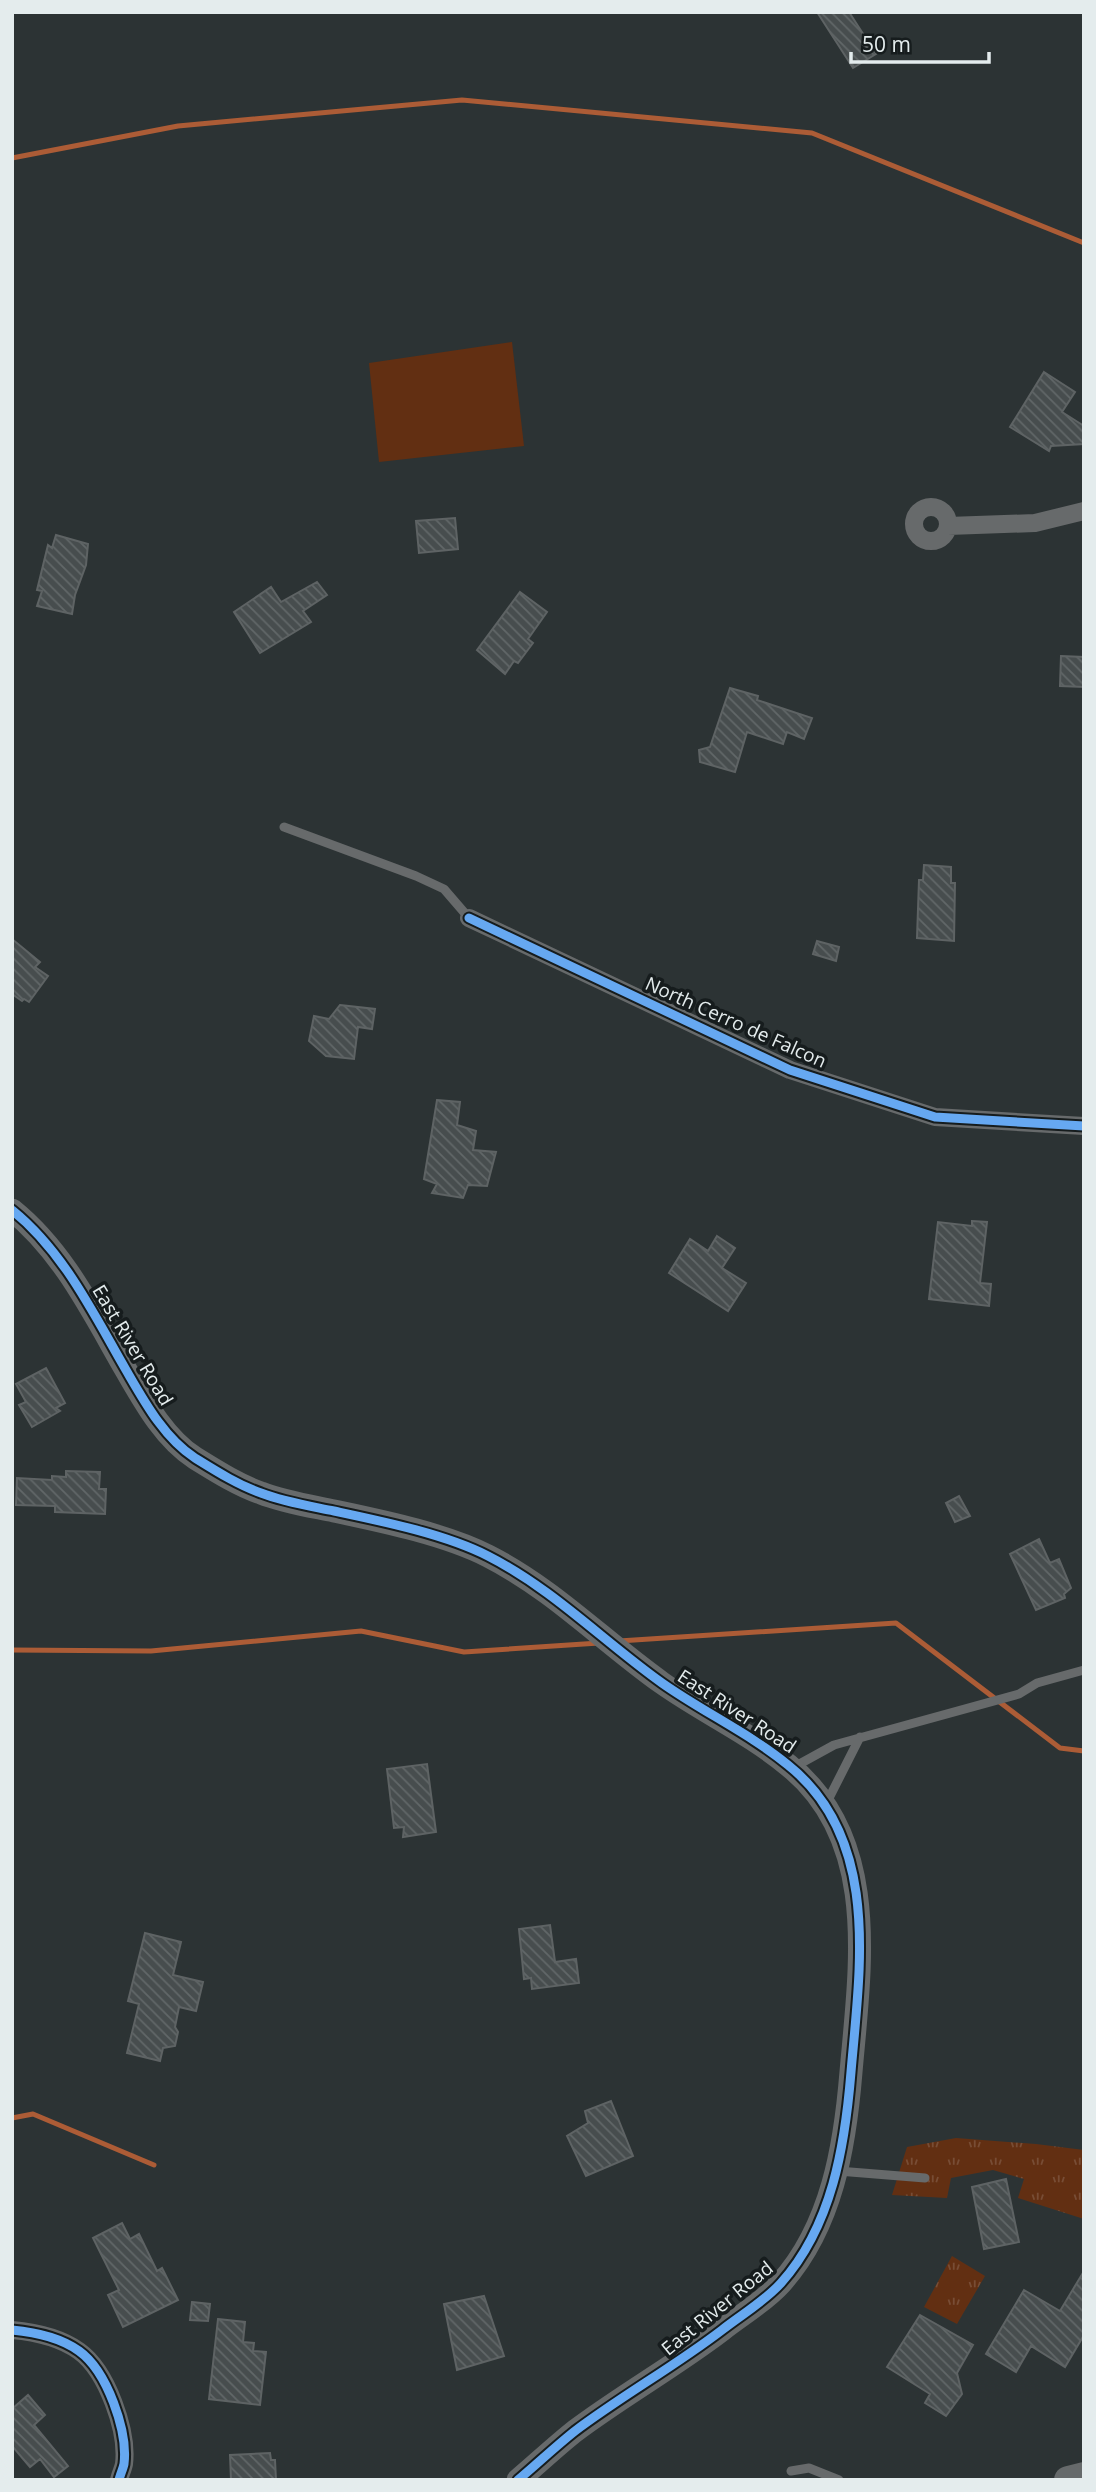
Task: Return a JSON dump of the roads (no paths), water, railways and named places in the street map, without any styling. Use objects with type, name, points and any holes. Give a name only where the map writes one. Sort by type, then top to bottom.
[{"type":"main road","points":[[1069,2480],[1084,2476]]},
{"type":"street","points":[[948,526],[1035,523],[1084,511]]},
{"type":"street","name":"North Cerro de Falcon","points":[[469,918],[790,1070],[935,1117],[1084,1126]]},
{"type":"street","name":"East River Road","points":[[12,1210],[53,1250],[74,1279],[151,1413],[188,1454],[262,1494],[377,1520],[481,1552],[525,1576],[655,1678],[766,1748],[792,1768],[825,1804],[846,1844],[858,1896],[860,1974],[849,2095],[836,2171],[824,2212],[805,2252],[778,2286],[687,2357],[577,2430],[518,2480]]},
{"type":"street","points":[[12,2330],[38,2333],[79,2351],[102,2376],[120,2419],[124,2464],[118,2480]]},
{"type":"lane","points":[[284,827],[444,889],[469,918]]},
{"type":"lane","points":[[792,1768],[834,1745],[1019,1694],[1037,1683],[1084,1670]]},
{"type":"lane","points":[[825,1804],[860,1737]]},
{"type":"lane","points":[[836,2171],[925,2178]]},
{"type":"lane","points":[[791,2471],[809,2468],[839,2480]]},
{"type":"waterway","points":[[12,158],[178,126],[462,100],[812,133],[1084,243]]},
{"type":"waterway","points":[[619,1641],[896,1623],[1060,1748],[1084,1751]]},
{"type":"waterway","points":[[12,1650],[151,1651],[361,1631],[464,1652],[599,1643]]},
{"type":"waterway","points":[[12,2118],[33,2114],[154,2165]]}]
